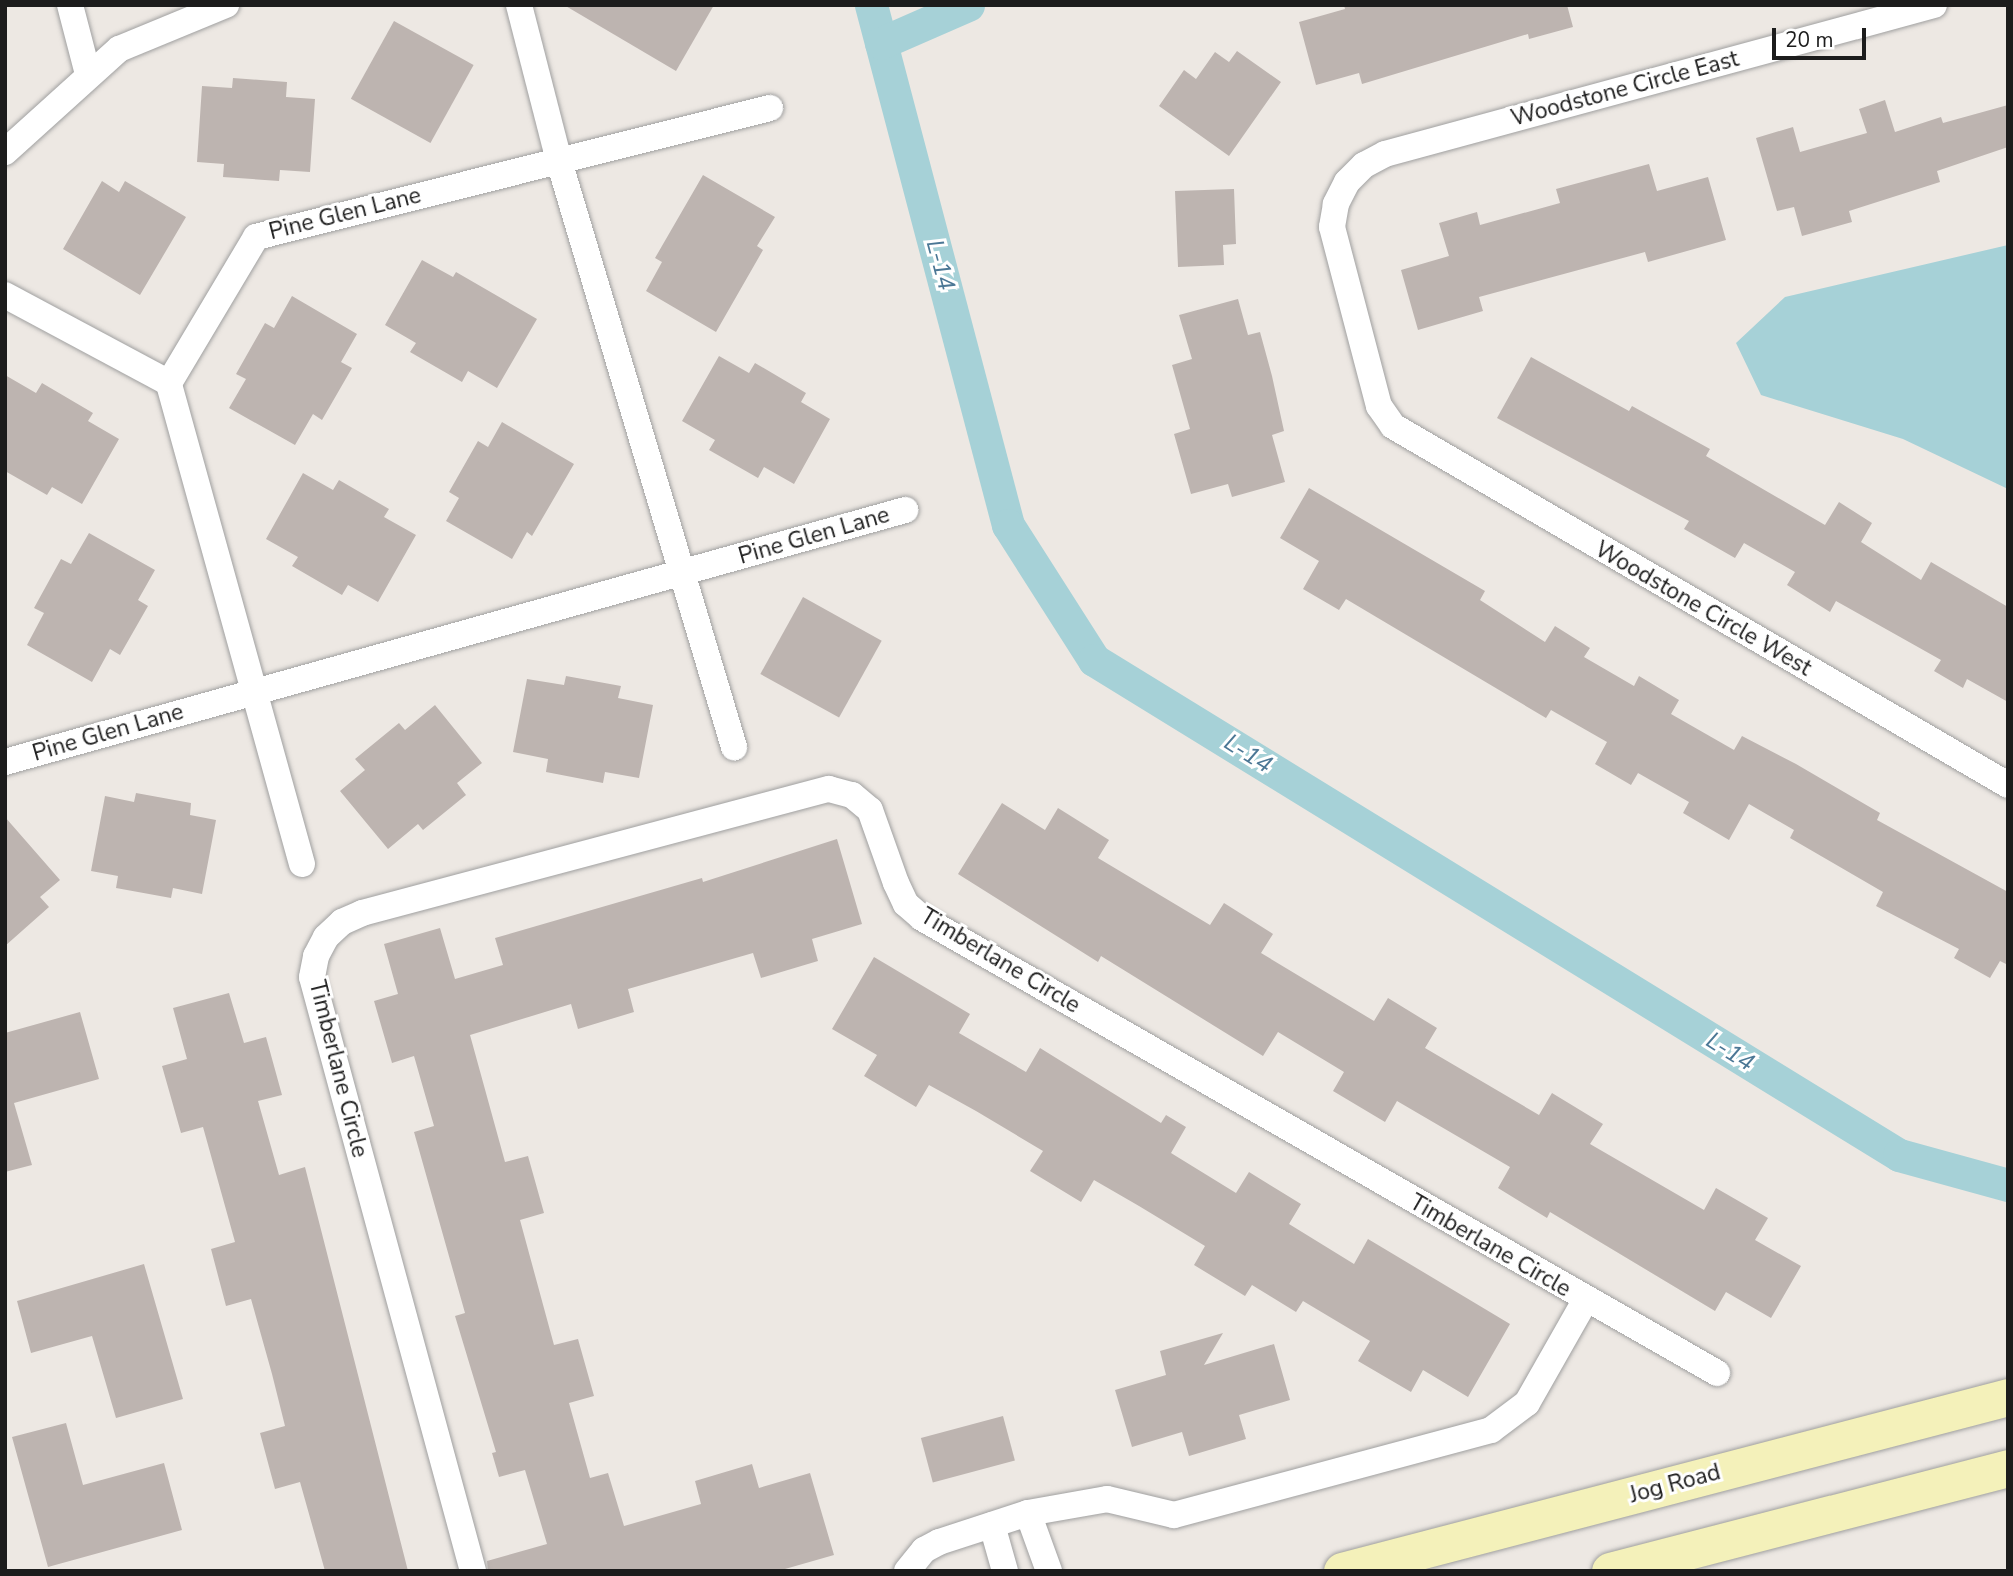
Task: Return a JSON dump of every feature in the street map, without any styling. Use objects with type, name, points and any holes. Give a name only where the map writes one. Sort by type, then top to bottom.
[{"type":"main road","name":"Jog Road","points":[[1342,1571],[2008,1397]]},
{"type":"main road","points":[[1610,1571],[2008,1468]]},
{"type":"street","points":[[70,5],[88,74]]},
{"type":"street","points":[[5,152],[88,74],[120,49],[226,5]]},
{"type":"street","points":[[519,5],[559,161],[734,747]]},
{"type":"street","name":"Woodstone Circle East","points":[[1399,430],[1379,406],[1335,249],[1336,204],[1356,174],[1385,154],[1934,5]]},
{"type":"street","name":"Pine Glen Lane","points":[[169,383],[256,237],[770,108]]},
{"type":"street","points":[[5,295],[169,383],[252,693],[302,864]]},
{"type":"street","name":"Woodstone Circle West","points":[[1399,430],[2008,785]]},
{"type":"street","name":"Pine Glen Lane","points":[[5,762],[905,510]]},
{"type":"street","name":"Timberlane Circle","points":[[472,1571],[312,977],[316,956],[334,929],[362,913],[829,789],[852,795],[870,810],[906,904],[922,918],[1585,1301],[1527,1403],[1491,1430],[1174,1515],[1107,1499],[1028,1513],[924,1550],[908,1571]]},
{"type":"street","points":[[1585,1301],[1717,1373]]},
{"type":"street","points":[[1028,1513],[1049,1571]]},
{"type":"street","points":[[992,1525],[1005,1571]]},
{"type":"water","points":[[2008,245],[2008,489],[1903,439],[1761,395],[1736,343],[1785,297]]},
{"type":"building","points":[[564,5],[714,5],[676,71]]},
{"type":"building","points":[[1344,5],[1567,5],[1573,27],[1529,39],[1528,34],[1362,84],[1359,73],[1316,85],[1299,22],[1345,9]]},
{"type":"building","points":[[394,21],[474,65],[430,143],[351,99]]},
{"type":"building","points":[[1237,51],[1281,82],[1229,156],[1159,106],[1184,70],[1196,79],[1215,52],[1229,62]]},
{"type":"building","points":[[233,78],[287,82],[286,97],[315,99],[310,172],[280,170],[279,181],[223,177],[224,164],[197,162],[202,86],[232,88]]},
{"type":"building","points":[[1885,100],[1895,132],[1941,117],[1943,123],[2008,105],[2008,147],[1937,171],[1940,182],[1849,211],[1852,222],[1802,236],[1794,207],[1777,211],[1756,138],[1793,127],[1800,152],[1867,133],[1859,109]]},
{"type":"building","points":[[1649,164],[1657,191],[1708,177],[1726,240],[1648,262],[1645,252],[1479,297],[1483,311],[1418,330],[1401,270],[1449,256],[1439,223],[1477,212],[1480,225],[1560,203],[1556,189]]},
{"type":"building","points":[[703,175],[775,217],[757,246],[763,250],[716,332],[646,291],[662,262],[655,258]]},
{"type":"building","points":[[102,181],[119,192],[125,181],[186,217],[140,295],[63,249]]},
{"type":"building","points":[[1234,189],[1236,244],[1223,245],[1224,265],[1178,267],[1175,191]]},
{"type":"building","points":[[422,260],[453,277],[456,272],[537,319],[497,388],[468,371],[462,382],[410,352],[416,343],[385,325]]},
{"type":"building","points":[[292,296],[357,334],[341,362],[352,368],[322,420],[313,414],[295,445],[229,408],[246,379],[236,374],[265,323],[274,328]]},
{"type":"building","points":[[1238,299],[1248,335],[1260,332],[1272,376],[1284,431],[1272,435],[1285,482],[1232,497],[1228,484],[1191,494],[1174,434],[1190,429],[1172,365],[1192,359],[1179,315]]},
{"type":"building","points":[[719,356],[749,373],[755,363],[806,393],[801,402],[830,419],[794,484],[764,467],[758,478],[709,450],[715,440],[682,421]]},
{"type":"building","points":[[1531,357],[1629,411],[1632,406],[1710,449],[1706,456],[1825,525],[1839,502],[1872,523],[1861,542],[1921,580],[1931,562],[2008,607],[2008,702],[1967,679],[1963,688],[1934,671],[1941,660],[1836,601],[1830,612],[1787,585],[1795,572],[1744,543],[1735,558],[1684,529],[1689,521],[1497,418]]},
{"type":"building","points":[[5,375],[36,393],[42,383],[93,413],[88,421],[119,439],[82,504],[52,487],[47,495],[5,471]]},
{"type":"building","points":[[502,422],[574,464],[532,536],[527,532],[512,559],[446,521],[459,498],[449,492],[478,441],[488,447]]},
{"type":"building","points":[[303,473],[333,490],[339,480],[389,509],[384,517],[416,535],[378,602],[348,585],[342,595],[292,566],[298,557],[266,539]]},
{"type":"building","points":[[1309,488],[1485,591],[1480,600],[1545,642],[1555,626],[1590,648],[1584,657],[1634,686],[1639,676],[1679,700],[1671,714],[1734,750],[1742,736],[1796,764],[1880,813],[1877,820],[2008,892],[2008,965],[2000,961],[1990,978],[1954,958],[1959,949],[1876,906],[1883,892],[1790,838],[1794,830],[1749,804],[1729,840],[1683,813],[1689,802],[1638,773],[1631,785],[1595,764],[1607,742],[1551,710],[1546,718],[1346,599],[1339,610],[1303,589],[1319,561],[1280,538]]},
{"type":"building","points":[[89,533],[155,570],[138,600],[148,606],[120,655],[110,649],[92,682],[27,645],[44,613],[34,608],[61,559],[71,564]]},
{"type":"building","points":[[803,597],[882,641],[839,718],[760,674]]},
{"type":"building","points":[[566,676],[621,686],[618,698],[653,705],[639,778],[605,772],[603,783],[546,772],[548,759],[513,752],[527,679],[564,685]]},
{"type":"building","points":[[435,705],[482,763],[457,783],[466,795],[423,830],[418,824],[388,849],[340,791],[365,770],[355,759],[399,723],[405,730]]},
{"type":"building","points":[[136,793],[191,803],[190,815],[216,820],[202,894],[173,888],[171,898],[116,888],[118,876],[91,871],[105,796],[134,802]]},
{"type":"building","points":[[1002,803],[1045,830],[1058,808],[1109,840],[1098,858],[1210,925],[1224,903],[1273,934],[1261,953],[1374,1021],[1388,998],[1437,1028],[1425,1048],[1539,1115],[1552,1093],[1603,1124],[1590,1144],[1704,1210],[1716,1188],[1768,1218],[1755,1240],[1801,1266],[1771,1318],[1726,1292],[1715,1311],[1550,1212],[1547,1218],[1498,1188],[1510,1167],[1397,1101],[1385,1122],[1333,1091],[1344,1072],[1278,1032],[1263,1056],[1101,956],[1098,962],[958,874]]},
{"type":"building","points":[[5,817],[60,880],[40,897],[49,907],[5,946]]},
{"type":"building","points":[[837,839],[862,924],[812,939],[818,961],[761,978],[753,953],[628,989],[634,1012],[578,1029],[571,1004],[470,1035],[505,1162],[528,1156],[544,1213],[520,1220],[554,1345],[578,1339],[594,1396],[569,1403],[590,1478],[608,1473],[624,1526],[701,1504],[695,1481],[752,1464],[759,1488],[810,1473],[834,1555],[778,1571],[488,1571],[487,1561],[547,1544],[525,1470],[499,1477],[492,1453],[496,1452],[455,1316],[465,1313],[414,1132],[434,1126],[414,1056],[392,1063],[374,1001],[398,994],[384,944],[440,928],[455,979],[503,965],[495,938],[702,878],[703,882]]},
{"type":"building","points":[[874,957],[970,1014],[959,1033],[1026,1072],[1040,1048],[1161,1123],[1166,1115],[1186,1127],[1171,1153],[1236,1193],[1249,1172],[1301,1204],[1289,1224],[1354,1264],[1368,1239],[1510,1324],[1468,1397],[1423,1370],[1411,1392],[1358,1361],[1370,1341],[1303,1301],[1296,1312],[1252,1285],[1245,1296],[1194,1265],[1205,1246],[1094,1180],[1081,1202],[1030,1171],[1043,1151],[929,1085],[916,1107],[864,1076],[877,1055],[832,1029]]},
{"type":"building","points":[[229,993],[244,1043],[266,1037],[282,1095],[258,1101],[279,1175],[305,1167],[408,1571],[325,1571],[300,1482],[275,1489],[260,1433],[285,1426],[272,1374],[251,1299],[226,1306],[211,1249],[235,1242],[203,1127],[181,1133],[162,1066],[187,1059],[173,1008]]},
{"type":"building","points":[[80,1012],[99,1079],[14,1103],[32,1165],[5,1172],[5,1033]]},
{"type":"building","points":[[144,1264],[183,1399],[116,1418],[92,1336],[31,1353],[17,1301]]},
{"type":"building","points":[[1223,1333],[1204,1365],[1274,1344],[1290,1400],[1239,1415],[1246,1439],[1189,1456],[1182,1432],[1132,1447],[1115,1390],[1166,1375],[1160,1351]]},
{"type":"building","points":[[1003,1416],[1015,1460],[933,1482],[921,1438]]},
{"type":"building","points":[[66,1423],[83,1485],[164,1463],[182,1530],[48,1567],[12,1437]]},
{"type":"waterway","name":"L-14","points":[[871,5],[1008,525],[1094,660],[1899,1155],[2008,1185]]},
{"type":"waterway","points":[[881,43],[968,5]]}]
